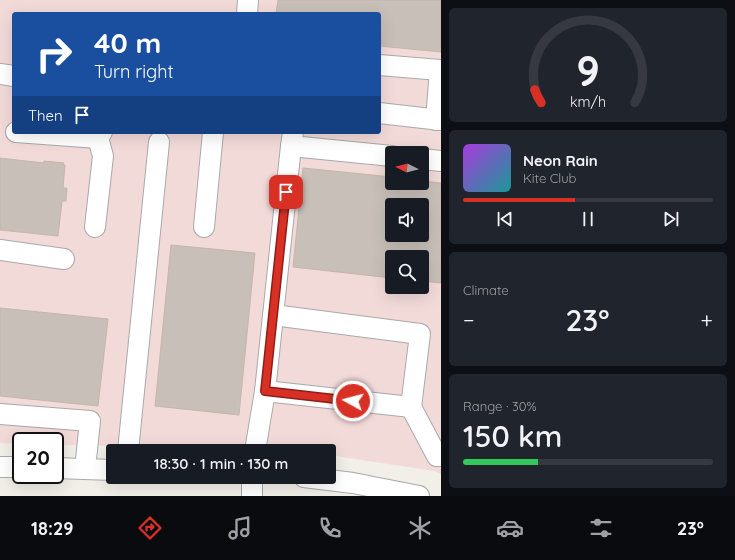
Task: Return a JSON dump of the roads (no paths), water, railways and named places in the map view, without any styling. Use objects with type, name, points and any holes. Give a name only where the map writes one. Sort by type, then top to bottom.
[{"type":"street","points":[[247,12],[248,0]]},
{"type":"street","points":[[381,64],[440,70],[438,120],[381,113]]},
{"type":"street","points":[[0,74],[12,76]]},
{"type":"street","points":[[0,130],[12,131]]},
{"type":"street","points":[[73,134],[100,135],[103,156],[95,227]]},
{"type":"street","points":[[204,227],[213,134]]},
{"type":"street","points":[[256,444],[265,391],[292,139],[385,155]]},
{"type":"street","points":[[129,444],[159,142]]},
{"type":"street","points":[[429,160],[441,161]]},
{"type":"street","points":[[0,250],[64,259]]},
{"type":"street","points":[[273,315],[420,334],[411,407],[437,456],[441,456]]},
{"type":"street","points":[[265,391],[411,407]]},
{"type":"street","points":[[0,414],[90,421],[85,469]]},
{"type":"street","points":[[0,467],[12,467]]},
{"type":"street","points":[[64,468],[106,470]]},
{"type":"street","points":[[336,481],[418,496]]},
{"type":"street","points":[[252,484],[252,496]]}]
